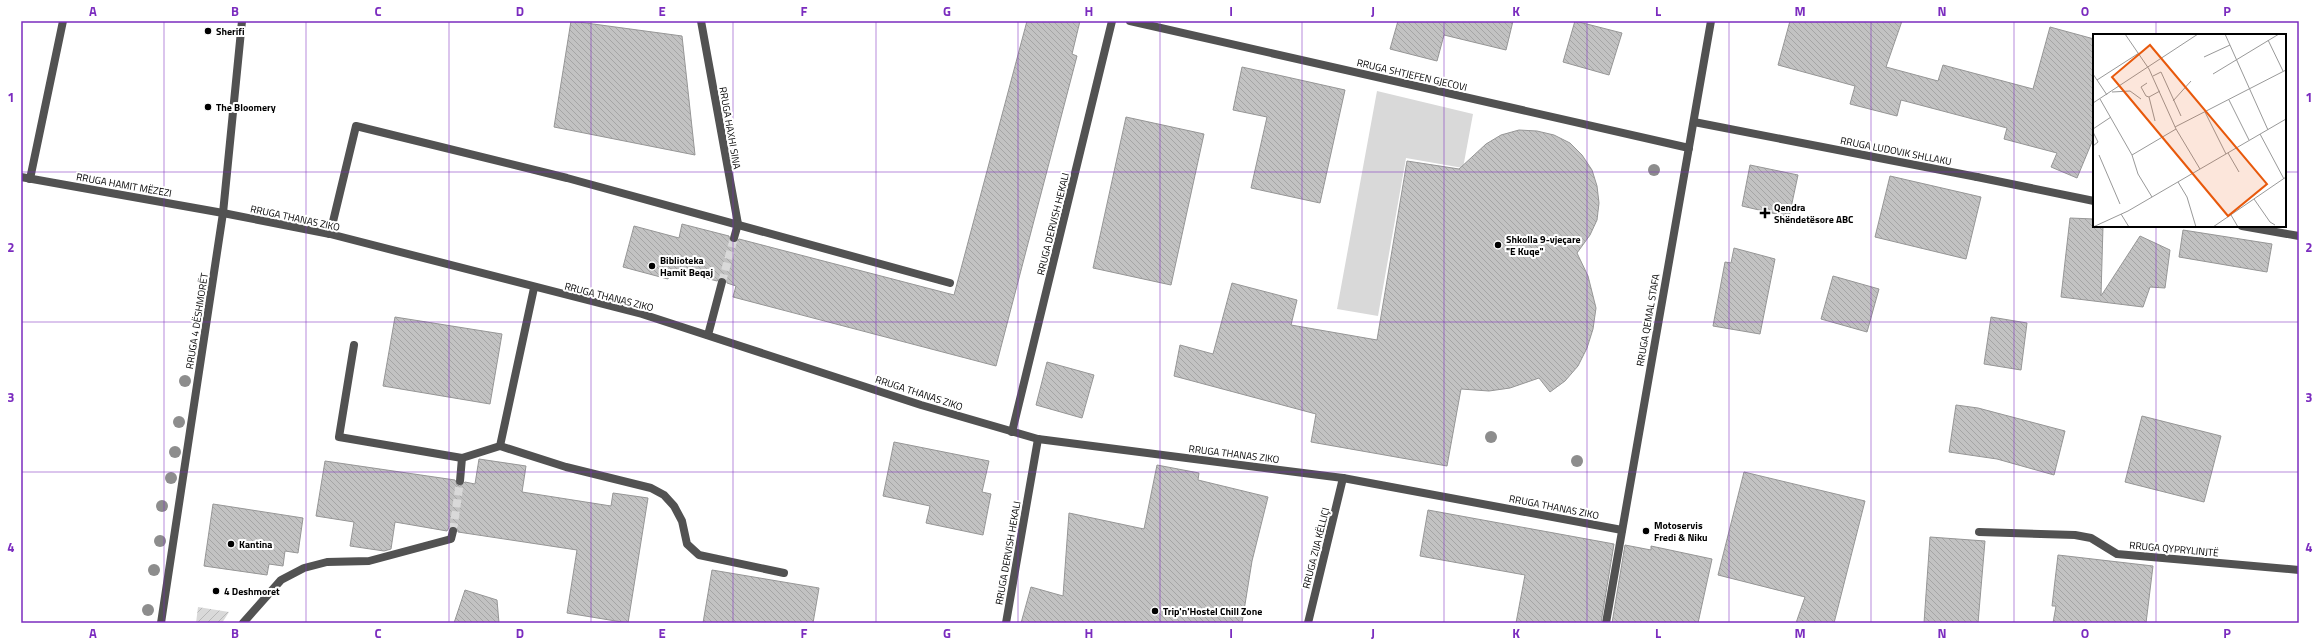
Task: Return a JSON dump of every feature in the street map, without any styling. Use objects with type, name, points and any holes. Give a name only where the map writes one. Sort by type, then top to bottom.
[{"type":"street","points":[[30,178],[63,21]]},
{"type":"street","name":"RRUGA 4 DËSHMORËT","points":[[161,623],[223,213],[242,21]]},
{"type":"street","name":"RRUGA HAXHI SINA","points":[[701,21],[738,224],[734,238]]},
{"type":"street","name":"RRUGA DERVISH HEKALI","points":[[1012,432],[1112,21]]},
{"type":"street","name":"RRUGA SHTJEFEN GJECOVI","points":[[1130,21],[1689,148]]},
{"type":"street","name":"RRUGA QEMAL STAFA","points":[[1606,623],[1711,21]]},
{"type":"street","name":"RRUGA LUDOVIK SHLLAKU","points":[[1694,122],[2093,201]]},
{"type":"street","points":[[330,234],[356,126],[490,158],[738,224],[950,283]]},
{"type":"street","name":"RRUGA HAMIT MËZEZI","points":[[21,177],[223,213]]},
{"type":"street","name":"RRUGA THANAS ZIKO","points":[[223,213],[330,234],[534,288],[642,314],[1038,439],[1343,478],[1622,530]]},
{"type":"street","points":[[2248,227],[2299,236]]},
{"type":"street","points":[[708,335],[722,282]]},
{"type":"street","points":[[500,446],[534,288]]},
{"type":"street","points":[[354,345],[339,437],[462,458],[500,446],[566,467],[651,488],[664,495],[674,506],[682,521],[686,544],[699,555],[784,573]]},
{"type":"street","name":"RRUGA DERVISH HEKALI","points":[[1006,623],[1038,439]]},
{"type":"street","points":[[460,481],[462,458]]},
{"type":"street","name":"RRUGA ZIJA KËLLIÇI","points":[[1308,623],[1343,478]]},
{"type":"street","points":[[243,623],[281,580],[304,568],[327,562],[369,561],[451,540],[452,531]]},
{"type":"street","name":"RRUGA QYPRYLINJTË","points":[[1979,532],[2075,535],[2091,538],[2117,554],[2299,570]]},
{"type":"shaded area","points":[[1377,91],[1473,114],[1463,168],[1406,158],[1378,316],[1337,309]]},
{"type":"shaded area","points":[[198,607],[229,612],[222,623],[196,623]]},
{"type":"building","points":[[571,21],[682,36],[695,155],[554,127]]},
{"type":"building","points":[[1027,21],[1080,21],[1072,54],[1077,56],[996,366],[733,297],[736,286],[727,283],[726,278],[723,277],[717,281],[671,269],[668,279],[623,267],[634,226],[679,238],[682,224],[729,236],[730,242],[733,243],[739,239],[954,295]]},
{"type":"building","points":[[1398,21],[1513,21],[1506,50],[1444,35],[1437,61],[1390,49]]},
{"type":"building","points":[[1575,21],[1622,33],[1609,75],[1563,62]]},
{"type":"building","points":[[1790,21],[1902,21],[1886,67],[1938,81],[1943,65],[2033,89],[2050,27],[2093,39],[2093,139],[2077,178],[2051,167],[2057,153],[2004,139],[2007,128],[1901,100],[1897,116],[1850,104],[1855,86],[1778,65]]},
{"type":"building","points":[[1242,67],[1345,90],[1320,203],[1251,188],[1267,117],[1233,110]]},
{"type":"building","points":[[1126,117],[1204,134],[1171,285],[1093,268]]},
{"type":"building","points":[[1519,130],[1537,131],[1554,135],[1570,143],[1582,155],[1592,170],[1597,186],[1599,203],[1597,220],[1590,235],[1577,253],[1588,276],[1596,308],[1593,329],[1587,348],[1578,366],[1565,381],[1550,392],[1539,378],[1510,388],[1489,391],[1461,389],[1447,466],[1311,442],[1316,414],[1174,376],[1180,345],[1213,354],[1232,283],[1297,300],[1291,325],[1377,340],[1407,161],[1459,169],[1486,144],[1501,135]]},
{"type":"building","name":"Qendra Shëndetësore ABC","points":[[1750,165],[1798,175],[1789,217],[1742,206]]},
{"type":"building","points":[[1890,176],[1981,197],[1966,259],[1875,237]]},
{"type":"building","points":[[2070,218],[2093,219],[2093,227],[2103,227],[2101,296],[2140,236],[2170,250],[2165,288],[2150,287],[2143,307],[2061,297]]},
{"type":"building","points":[[2183,230],[2272,244],[2267,272],[2179,257]]},
{"type":"building","points":[[1734,248],[1775,259],[1760,334],[1713,326],[1725,262],[1731,263]]},
{"type":"building","points":[[1833,276],[1879,289],[1867,332],[1821,319]]},
{"type":"building","points":[[395,317],[502,334],[490,404],[383,386]]},
{"type":"building","points":[[1991,317],[2027,323],[2021,370],[1984,364]]},
{"type":"building","points":[[1047,362],[1094,375],[1082,418],[1036,405]]},
{"type":"building","points":[[1956,405],[1978,408],[2065,431],[2054,475],[1997,459],[1949,452]]},
{"type":"building","points":[[2142,416],[2221,436],[2204,502],[2125,482]]},
{"type":"building","points":[[894,442],[989,461],[982,492],[991,494],[983,535],[926,523],[930,506],[883,496]]},
{"type":"building","points":[[479,459],[526,466],[522,492],[611,506],[613,493],[648,498],[628,623],[567,613],[577,550],[458,532],[457,527],[454,526],[449,527],[447,531],[395,522],[391,549],[384,551],[350,546],[354,522],[316,516],[325,461],[455,480],[457,485],[460,486],[465,482],[475,484]]},
{"type":"building","points":[[1157,465],[1199,473],[1198,480],[1268,497],[1252,561],[1242,623],[1021,623],[1031,587],[1063,596],[1069,513],[1144,529]]},
{"type":"building","points":[[1744,472],[1865,501],[1834,623],[1796,623],[1805,597],[1718,575]]},
{"type":"building","points":[[213,504],[303,518],[298,553],[285,551],[283,566],[269,564],[267,575],[204,566]]},
{"type":"building","points":[[1428,510],[1614,544],[1601,623],[1516,623],[1525,575],[1420,556]]},
{"type":"building","points":[[1930,537],[1985,541],[1978,623],[1924,623]]},
{"type":"building","points":[[1625,545],[1651,550],[1651,546],[1712,559],[1698,623],[1612,623]]},
{"type":"building","points":[[2058,555],[2153,566],[2146,623],[2053,623],[2056,606],[2052,606]]},
{"type":"building","points":[[712,570],[819,588],[813,623],[703,623]]},
{"type":"building","points":[[465,590],[497,600],[499,623],[454,623]]},
{"type":"tunnel","points":[[722,282],[734,238]]},
{"type":"tunnel","points":[[453,531],[460,481]]},
{"type":"place","name":"Sherifi","points":[[208,31]]},
{"type":"place","name":"The Bloomery","points":[[208,107]]},
{"type":"place","name":"Qendra Shëndetësore ABC","points":[[1765,213]]},
{"type":"place","name":"Shkolla 9-vjeçare \"E Kuqe\"","points":[[1498,245]]},
{"type":"place","name":"Biblioteka Hamit Beqaj","points":[[652,266]]},
{"type":"place","name":"Motoservis Fredi & Niku","points":[[1646,531]]},
{"type":"place","name":"Kantina","points":[[231,544]]},
{"type":"place","name":"4 Deshmoret","points":[[216,591]]},
{"type":"place","name":"Trip'n'Hostel Chill Zone","points":[[1155,611]]}]
